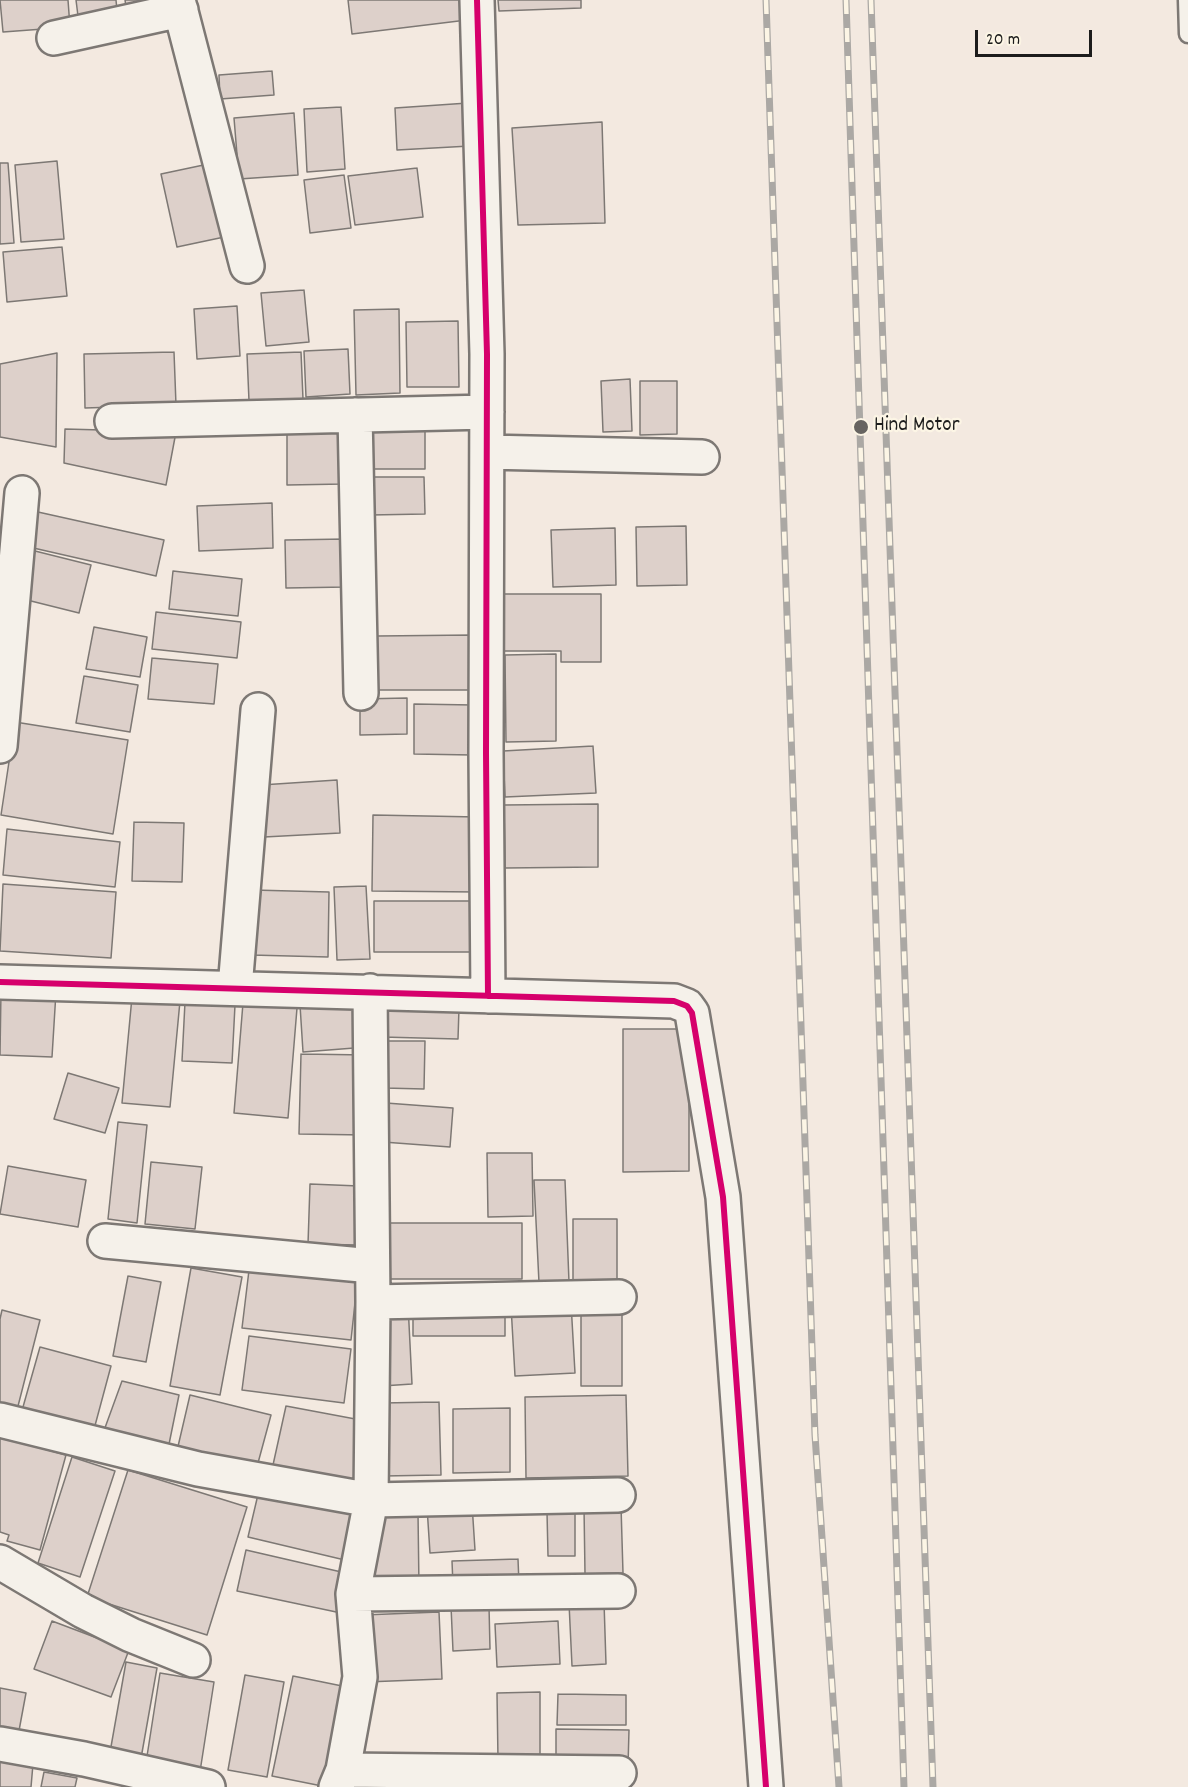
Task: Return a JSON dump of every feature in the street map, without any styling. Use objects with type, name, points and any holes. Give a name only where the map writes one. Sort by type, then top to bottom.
[{"type":"street","points":[[477,0],[488,354],[486,764],[488,996]]},
{"type":"street","points":[[54,38],[180,5],[247,266]]},
{"type":"street","points":[[112,421],[487,412]]},
{"type":"street","points":[[355,415],[361,693]]},
{"type":"street","points":[[487,452],[702,457]]},
{"type":"street","points":[[0,746],[22,493]]},
{"type":"street","points":[[235,988],[258,710]]},
{"type":"street","points":[[0,982],[674,1001],[687,1006],[692,1013],[723,1197],[766,1787]]},
{"type":"street","points":[[370,991],[373,1302],[370,1500],[353,1594],[360,1677],[339,1779],[619,1773]]},
{"type":"street","points":[[105,1241],[372,1266]]},
{"type":"street","points":[[373,1302],[619,1297]]},
{"type":"street","points":[[0,1420],[198,1469],[370,1500],[618,1495]]},
{"type":"street","points":[[0,1562],[83,1611],[121,1630],[193,1660]]},
{"type":"street","points":[[353,1594],[618,1591]]},
{"type":"street","points":[[0,1744],[208,1787]]},
{"type":"lane","points":[[1187,0],[1188,34]]},
{"type":"building","points":[[0,0],[68,0],[70,27],[3,32]]},
{"type":"building","points":[[76,0],[116,0],[117,11],[78,16]]},
{"type":"building","points":[[125,0],[166,0],[126,7]]},
{"type":"building","points":[[348,0],[464,0],[467,20],[352,34]]},
{"type":"building","points":[[498,0],[581,0],[581,8],[499,11]]},
{"type":"building","points":[[272,71],[274,95],[220,99],[219,75]]},
{"type":"building","points":[[468,103],[470,146],[397,150],[395,108]]},
{"type":"building","points":[[341,107],[345,169],[307,172],[304,109]]},
{"type":"building","points":[[294,113],[298,175],[239,179],[234,118]]},
{"type":"building","points":[[602,122],[605,223],[518,225],[512,128]]},
{"type":"building","points":[[57,161],[64,239],[21,242],[15,165]]},
{"type":"building","points":[[0,163],[8,163],[14,243],[0,244]]},
{"type":"building","points":[[213,163],[229,236],[177,247],[161,174]]},
{"type":"building","points":[[417,168],[423,217],[355,225],[348,176]]},
{"type":"building","points":[[344,175],[351,228],[310,233],[304,180]]},
{"type":"building","points":[[62,247],[67,296],[7,302],[3,252]]},
{"type":"building","points":[[304,290],[309,342],[266,346],[261,293]]},
{"type":"building","points":[[237,306],[240,356],[197,359],[194,309]]},
{"type":"building","points":[[399,309],[400,393],[356,395],[354,310]]},
{"type":"building","points":[[458,321],[459,387],[407,387],[406,322]]},
{"type":"building","points":[[348,349],[350,394],[306,397],[304,351]]},
{"type":"building","points":[[174,352],[176,405],[85,408],[84,354]]},
{"type":"building","points":[[301,352],[303,399],[249,401],[247,354]]},
{"type":"building","points":[[57,353],[56,447],[0,437],[0,364]]},
{"type":"building","points":[[630,379],[632,431],[603,432],[601,381]]},
{"type":"building","points":[[640,381],[677,381],[677,434],[640,435]]},
{"type":"building","points":[[344,423],[344,484],[287,485],[287,424]]},
{"type":"building","points":[[369,423],[425,423],[425,469],[369,469]]},
{"type":"building","points":[[65,429],[176,432],[166,485],[64,463]]},
{"type":"building","points":[[369,477],[424,477],[425,514],[370,515]]},
{"type":"building","points":[[272,503],[273,548],[199,551],[197,506]]},
{"type":"building","points":[[38,512],[164,540],[156,576],[29,547]]},
{"type":"building","points":[[686,526],[687,585],[637,586],[636,527]]},
{"type":"building","points":[[615,528],[616,585],[553,587],[551,530]]},
{"type":"building","points":[[346,539],[347,587],[286,588],[285,540]]},
{"type":"building","points":[[35,551],[91,565],[79,613],[23,599]]},
{"type":"building","points":[[173,571],[242,579],[238,616],[169,609]]},
{"type":"building","points":[[499,594],[601,594],[601,662],[561,662],[561,651],[499,651]]},
{"type":"building","points":[[156,612],[241,622],[237,658],[152,649]]},
{"type":"building","points":[[94,627],[147,637],[140,677],[86,669]]},
{"type":"building","points":[[473,635],[473,690],[378,690],[377,636]]},
{"type":"building","points":[[556,654],[556,741],[506,742],[505,655]]},
{"type":"building","points":[[152,658],[218,664],[214,704],[148,699]]},
{"type":"building","points":[[84,676],[138,685],[130,732],[76,723]]},
{"type":"building","points":[[407,698],[407,734],[360,735],[360,699]]},
{"type":"building","points":[[414,704],[473,705],[472,755],[414,754]]},
{"type":"building","points":[[15,722],[128,740],[113,834],[1,815]]},
{"type":"building","points":[[593,746],[596,793],[505,797],[503,751]]},
{"type":"building","points":[[337,780],[340,833],[264,837],[261,785]]},
{"type":"building","points":[[598,804],[598,867],[505,868],[504,805]]},
{"type":"building","points":[[373,815],[478,817],[477,892],[372,891]]},
{"type":"building","points":[[134,822],[184,823],[182,882],[132,881]]},
{"type":"building","points":[[7,829],[120,842],[115,887],[3,875]]},
{"type":"building","points":[[3,884],[116,892],[111,958],[0,951]]},
{"type":"building","points":[[366,886],[370,959],[337,960],[334,887]]},
{"type":"building","points":[[253,890],[329,892],[328,957],[251,955]]},
{"type":"building","points":[[374,901],[471,901],[471,952],[374,952]]},
{"type":"building","points":[[1,990],[56,992],[52,1057],[0,1055]]},
{"type":"building","points":[[132,997],[180,1001],[170,1107],[122,1103]]},
{"type":"building","points":[[364,1000],[367,1047],[303,1052],[300,1005]]},
{"type":"building","points":[[185,1002],[235,1005],[232,1063],[182,1061]]},
{"type":"building","points":[[243,1003],[297,1008],[288,1118],[234,1113]]},
{"type":"building","points":[[383,1006],[459,1008],[458,1039],[382,1037]]},
{"type":"building","points":[[623,1029],[689,1029],[689,1171],[623,1172]]},
{"type":"building","points":[[385,1041],[425,1041],[424,1089],[384,1088]]},
{"type":"building","points":[[301,1054],[367,1055],[365,1135],[299,1134]]},
{"type":"building","points":[[68,1073],[119,1088],[105,1133],[54,1119]]},
{"type":"building","points":[[386,1103],[453,1108],[450,1147],[383,1142]]},
{"type":"building","points":[[118,1122],[147,1125],[137,1223],[108,1219]]},
{"type":"building","points":[[487,1153],[532,1153],[533,1216],[488,1217]]},
{"type":"building","points":[[151,1162],[202,1167],[195,1229],[145,1224]]},
{"type":"building","points":[[8,1166],[86,1180],[78,1227],[0,1214]]},
{"type":"building","points":[[534,1180],[565,1180],[569,1282],[539,1283]]},
{"type":"building","points":[[310,1184],[359,1186],[358,1245],[308,1244]]},
{"type":"building","points":[[573,1219],[617,1219],[617,1286],[573,1286]]},
{"type":"building","points":[[390,1223],[522,1223],[522,1279],[390,1279]]},
{"type":"building","points":[[250,1262],[358,1275],[351,1340],[242,1328]]},
{"type":"building","points":[[191,1268],[242,1277],[220,1395],[170,1386]]},
{"type":"building","points":[[128,1276],[161,1282],[146,1362],[113,1356]]},
{"type":"building","points":[[413,1303],[505,1303],[505,1336],[413,1336]]},
{"type":"building","points":[[571,1303],[575,1373],[515,1376],[511,1306]]},
{"type":"building","points":[[379,1304],[408,1304],[412,1384],[382,1386]]},
{"type":"building","points":[[2,1310],[40,1320],[17,1410],[0,1406],[0,1319]]},
{"type":"building","points":[[581,1310],[622,1310],[622,1386],[581,1386]]},
{"type":"building","points":[[249,1336],[351,1349],[344,1403],[242,1390]]},
{"type":"building","points":[[40,1347],[111,1366],[93,1433],[21,1414]]},
{"type":"building","points":[[122,1381],[179,1395],[167,1454],[102,1436]]},
{"type":"building","points":[[190,1395],[271,1415],[255,1474],[176,1455]]},
{"type":"building","points":[[626,1395],[628,1476],[526,1478],[525,1397]]},
{"type":"building","points":[[439,1402],[441,1475],[383,1476],[382,1403]]},
{"type":"building","points":[[286,1406],[366,1421],[354,1490],[271,1474]]},
{"type":"building","points":[[510,1408],[510,1472],[453,1473],[453,1409]]},
{"type":"building","points":[[0,1437],[66,1455],[40,1550],[7,1541],[9,1535],[0,1532]]},
{"type":"building","points":[[72,1457],[115,1471],[80,1577],[38,1563]]},
{"type":"building","points":[[128,1470],[247,1507],[207,1635],[87,1597]]},
{"type":"building","points":[[260,1486],[362,1509],[349,1561],[248,1537]]},
{"type":"building","points":[[472,1504],[475,1550],[430,1553],[427,1507]]},
{"type":"building","points":[[621,1506],[623,1573],[585,1574],[584,1507]]},
{"type":"building","points":[[575,1511],[575,1556],[548,1556],[547,1512]]},
{"type":"building","points":[[370,1513],[418,1513],[419,1588],[371,1588]]},
{"type":"building","points":[[246,1550],[350,1574],[341,1613],[237,1591]]},
{"type":"building","points":[[518,1559],[519,1584],[453,1586],[452,1561]]},
{"type":"building","points":[[604,1602],[606,1664],[572,1666],[569,1603]]},
{"type":"building","points":[[451,1606],[489,1606],[490,1649],[453,1651]]},
{"type":"building","points":[[439,1612],[442,1679],[366,1682],[363,1615]]},
{"type":"building","points":[[52,1621],[129,1650],[111,1697],[34,1669]]},
{"type":"building","points":[[558,1621],[560,1664],[497,1667],[495,1624]]},
{"type":"building","points":[[126,1662],[157,1668],[140,1764],[109,1758]]},
{"type":"building","points":[[160,1673],[214,1682],[199,1778],[145,1769]]},
{"type":"building","points":[[245,1675],[284,1682],[267,1777],[228,1770]]},
{"type":"building","points":[[293,1676],[352,1688],[327,1787],[272,1776]]},
{"type":"building","points":[[0,1688],[26,1693],[18,1736],[0,1732]]},
{"type":"building","points":[[540,1692],[540,1760],[498,1760],[497,1693]]},
{"type":"building","points":[[558,1694],[626,1695],[626,1725],[557,1725]]},
{"type":"building","points":[[556,1729],[629,1730],[628,1766],[556,1765]]},
{"type":"building","points":[[0,1762],[33,1764],[31,1787],[0,1787]]},
{"type":"building","points":[[44,1772],[77,1778],[75,1787],[41,1787]]},
{"type":"railway","points":[[766,0],[815,1435],[839,1787]]},
{"type":"railway","points":[[846,0],[904,1787]]},
{"type":"railway","points":[[871,0],[933,1787]]},
{"type":"cycle path","points":[[477,0],[487,354],[488,996]]},
{"type":"cycle path","points":[[0,982],[674,1001],[687,1006],[692,1013],[723,1197],[766,1787]]},
{"type":"place","name":"Hind Motor","points":[[861,427]]}]
